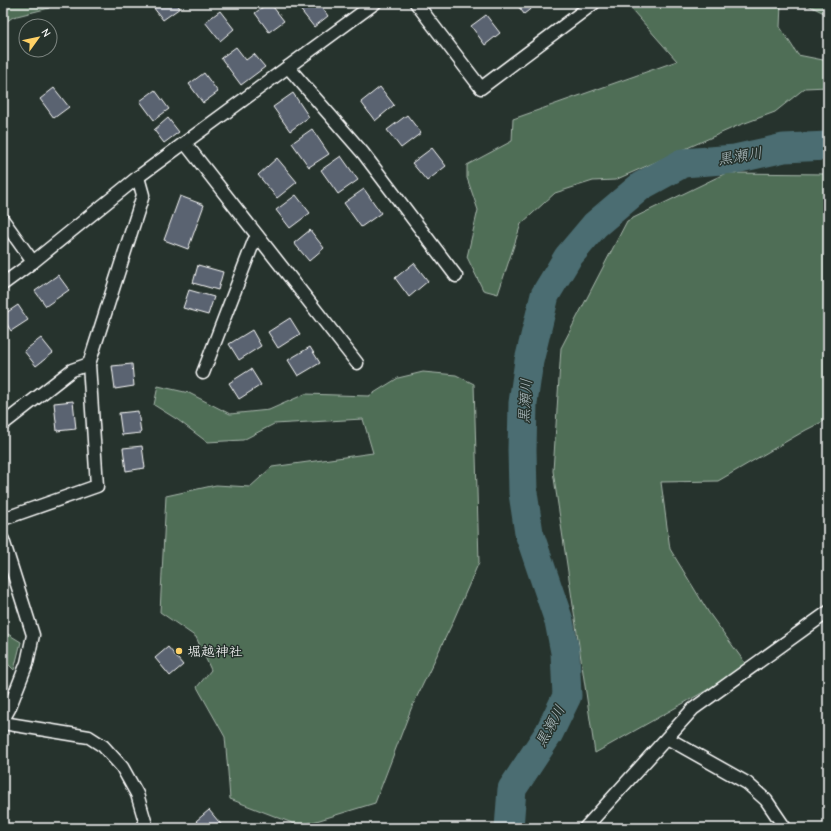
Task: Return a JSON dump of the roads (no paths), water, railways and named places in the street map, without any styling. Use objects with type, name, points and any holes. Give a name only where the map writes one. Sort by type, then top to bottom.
[{"type":"street","points":[[3,284],[34,262],[138,177],[375,3]]},
{"type":"street","points":[[416,3],[481,88],[594,3]]},
{"type":"street","points":[[288,67],[363,153],[456,276]]},
{"type":"street","points":[[185,143],[357,363]]},
{"type":"street","points":[[3,519],[97,486],[89,364],[143,195],[138,177]]},
{"type":"street","points":[[3,220],[34,262]]},
{"type":"street","points":[[203,374],[254,241],[258,237]]},
{"type":"street","points":[[3,424],[72,370],[89,364]]},
{"type":"street","points":[[3,540],[33,635],[27,663],[3,721],[89,737],[103,746],[122,767],[137,794],[147,828]]},
{"type":"street","points":[[585,828],[693,709],[828,612]]},
{"type":"street","points":[[667,738],[747,783],[766,800],[785,828]]},
{"type":"waterway","name":"黒瀬川","points":[[509,828],[512,789],[549,733],[567,696],[565,652],[559,621],[529,533],[523,493],[523,403],[529,361],[545,295],[568,257],[595,225],[641,186],[683,163],[735,159],[784,148],[828,146]]},
{"type":"place","name":"堀越神社","points":[[179,651]]}]
